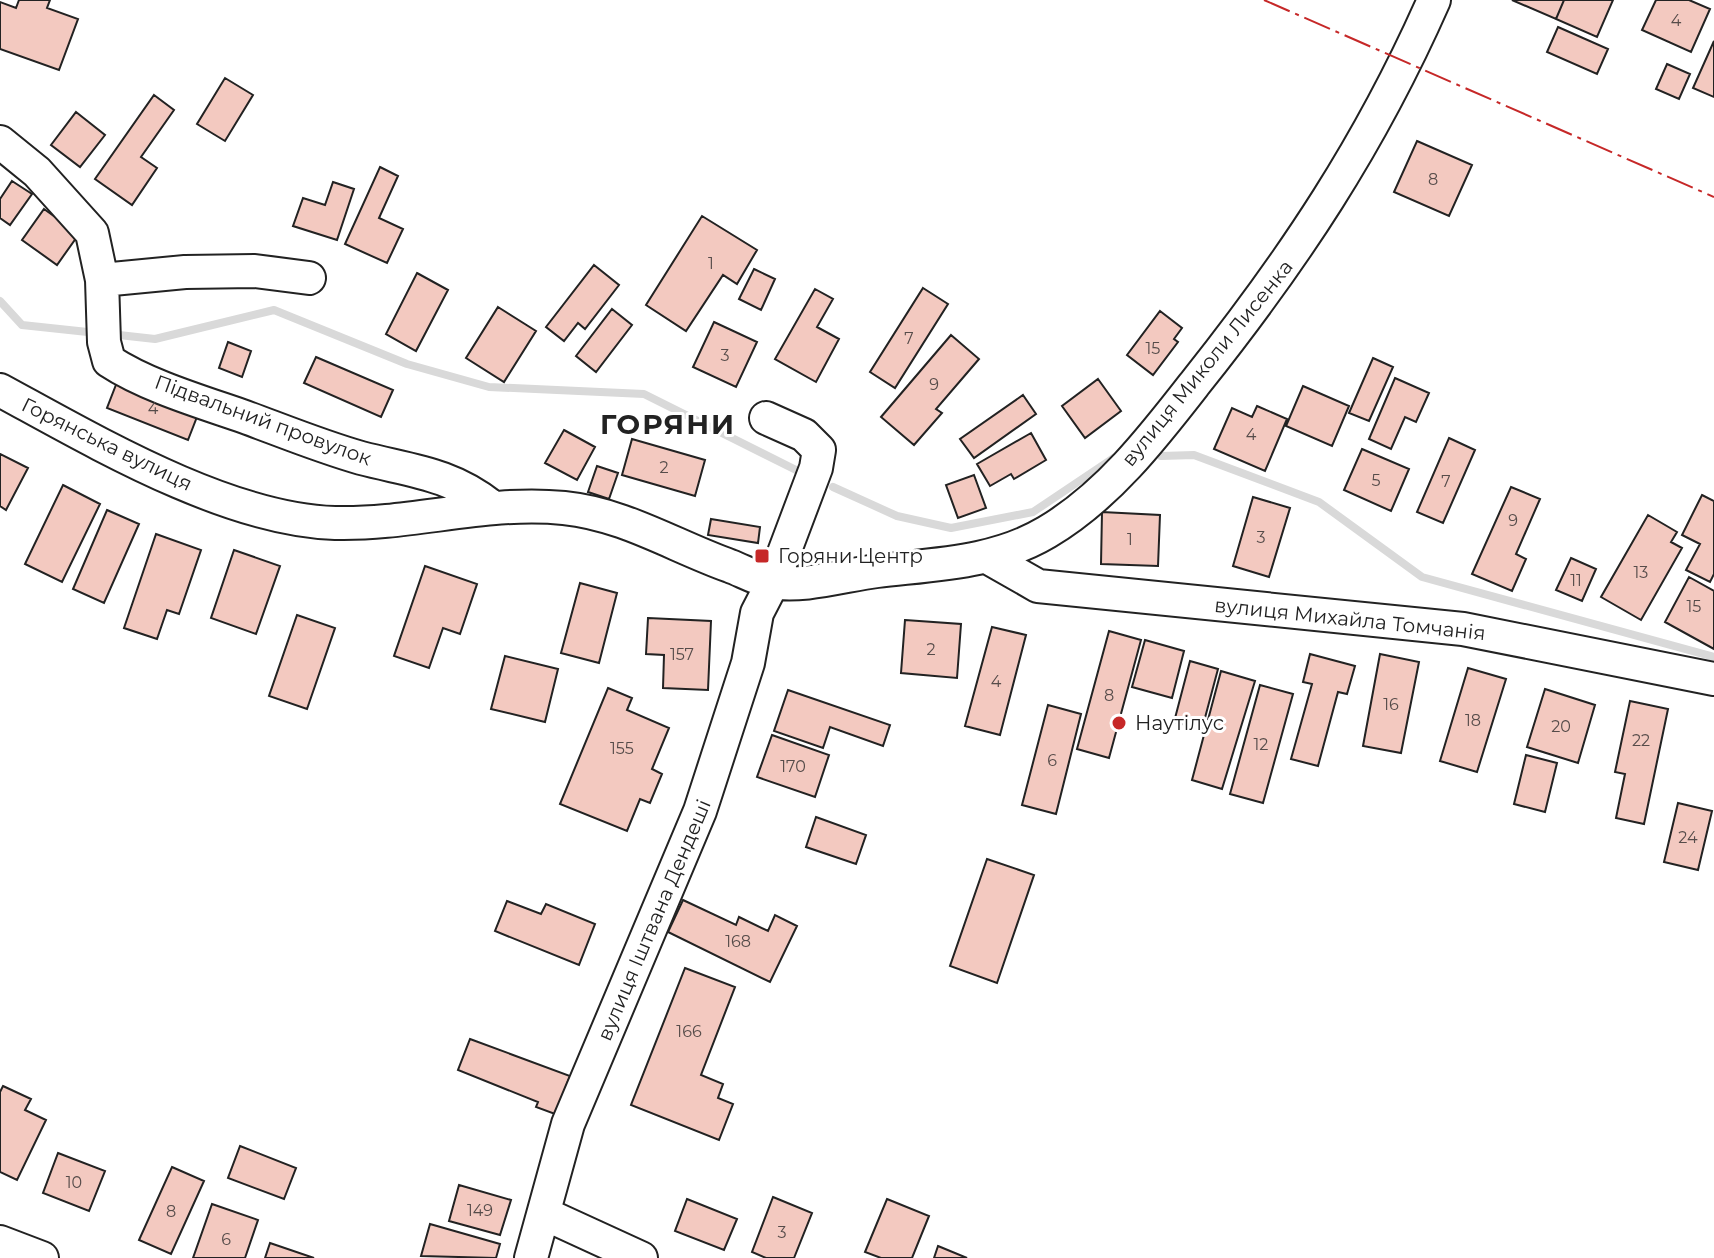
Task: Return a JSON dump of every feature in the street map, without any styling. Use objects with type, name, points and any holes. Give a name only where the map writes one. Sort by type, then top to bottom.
[{"type":"street","name":"вулиця Миколи Лисенка","points":[[773,582],[989,558],[1047,532],[1082,507],[1162,425],[1300,247],[1336,191],[1402,73],[1434,0]]},
{"type":"street","name":"Підвальний провулок","points":[[0,142],[37,172],[92,233],[102,280],[103,332],[109,361],[123,370],[359,457],[445,477],[466,486],[491,506]]},
{"type":"street","points":[[102,280],[185,272],[255,271],[309,278]]},
{"type":"street","name":"Горянська вулиця","points":[[0,390],[157,471],[207,493],[281,514],[328,523],[371,523],[491,506],[572,509],[625,520],[773,582]]},
{"type":"street","points":[[766,418],[804,435],[819,450],[816,468],[773,582]]},
{"type":"street","name":"вулиця Михайла Томчанія","points":[[989,558],[1038,586],[1463,629],[1714,679]]},
{"type":"street","name":"вулиця Іштвана Дендеші","points":[[531,1258],[568,1124],[724,746],[748,663],[757,613],[773,582]]},
{"type":"street","points":[[545,1214],[641,1258]]},
{"type":"street","points":[[0,1242],[42,1258]]},
{"type":"building","points":[[19,0],[50,0],[47,8],[78,19],[59,70],[0,49],[0,2],[16,8]]},
{"type":"building","points":[[1512,0],[1564,0],[1556,19]]},
{"type":"building","points":[[1564,0],[1613,0],[1597,37],[1556,19]]},
{"type":"building","points":[[1656,0],[1689,0],[1710,9],[1691,52],[1642,30]]},
{"type":"building","points":[[1558,27],[1608,49],[1597,74],[1547,52]]},
{"type":"building","points":[[1714,41],[1714,97],[1693,88]]},
{"type":"building","points":[[1667,64],[1690,74],[1679,99],[1656,89]]},
{"type":"building","points":[[225,78],[253,95],[225,141],[197,124]]},
{"type":"building","points":[[154,95],[174,110],[141,157],[157,168],[132,205],[95,179]]},
{"type":"building","points":[[76,112],[105,135],[80,167],[51,145]]},
{"type":"building","points":[[1417,141],[1472,165],[1449,216],[1394,192]]},
{"type":"building","points":[[380,167],[398,176],[379,218],[403,229],[387,263],[345,244]]},
{"type":"building","points":[[12,181],[32,194],[10,225],[0,218],[0,199]]},
{"type":"building","points":[[333,182],[354,189],[337,240],[293,226],[303,198],[325,205]]},
{"type":"building","points":[[44,209],[79,234],[57,265],[22,240]]},
{"type":"building","points":[[702,216],[757,250],[737,284],[723,275],[686,331],[646,305]]},
{"type":"building","points":[[594,265],[619,285],[585,329],[578,323],[564,341],[546,327]]},
{"type":"building","points":[[754,269],[775,279],[761,310],[739,299]]},
{"type":"building","points":[[417,273],[448,290],[416,351],[386,334]]},
{"type":"building","points":[[923,288],[948,304],[895,388],[870,372]]},
{"type":"building","points":[[815,289],[833,299],[817,327],[839,339],[816,382],[775,359]]},
{"type":"building","points":[[498,307],[536,331],[504,382],[466,358]]},
{"type":"building","points":[[612,309],[632,325],[596,372],[576,356]]},
{"type":"building","points":[[1160,311],[1182,328],[1174,339],[1178,342],[1153,375],[1127,355]]},
{"type":"building","points":[[714,322],[757,342],[736,387],[693,367]]},
{"type":"building","points":[[951,335],[979,359],[936,409],[942,413],[914,445],[881,417]]},
{"type":"building","points":[[228,342],[251,351],[242,377],[219,368]]},
{"type":"building","points":[[316,357],[393,390],[381,417],[304,383]]},
{"type":"building","points":[[1373,358],[1393,367],[1369,421],[1349,413]]},
{"type":"building","points":[[119,377],[200,409],[188,440],[107,408]]},
{"type":"building","points":[[1395,378],[1429,393],[1416,422],[1405,417],[1391,449],[1369,439]]},
{"type":"building","points":[[1098,379],[1121,411],[1085,438],[1062,406]]},
{"type":"building","points":[[1303,386],[1349,406],[1332,446],[1286,426]]},
{"type":"building","points":[[1023,395],[1036,414],[974,458],[960,439]]},
{"type":"building","points":[[1257,406],[1287,419],[1265,471],[1214,449],[1232,408],[1252,417]]},
{"type":"building","points":[[564,430],[595,447],[577,480],[545,463]]},
{"type":"building","points":[[1031,433],[1046,460],[1014,479],[1011,474],[990,486],[977,464]]},
{"type":"building","points":[[1449,438],[1475,450],[1443,523],[1417,512]]},
{"type":"building","points":[[632,439],[705,460],[695,496],[622,475]]},
{"type":"building","points":[[1362,449],[1409,469],[1391,511],[1344,490]]},
{"type":"building","points":[[0,454],[28,468],[6,510],[0,506]]},
{"type":"building","points":[[597,466],[618,473],[609,499],[588,492]]},
{"type":"building","points":[[974,475],[986,508],[958,518],[946,485]]},
{"type":"building","points":[[63,485],[100,504],[62,582],[25,564]]},
{"type":"building","points":[[1511,487],[1540,499],[1516,554],[1526,559],[1512,591],[1472,574]]},
{"type":"building","points":[[1702,495],[1714,501],[1714,574],[1710,582],[1686,570],[1700,544],[1682,535]]},
{"type":"building","points":[[1253,497],[1290,508],[1269,577],[1233,566]]},
{"type":"building","points":[[107,510],[139,524],[104,603],[73,589]]},
{"type":"building","points":[[1102,512],[1160,515],[1158,566],[1101,564]]},
{"type":"building","points":[[1648,515],[1677,532],[1671,542],[1682,548],[1641,620],[1601,597]]},
{"type":"building","points":[[711,519],[760,527],[758,543],[708,535]]},
{"type":"building","points":[[156,534],[201,550],[179,614],[167,610],[157,639],[124,628]]},
{"type":"building","points":[[234,550],[280,566],[256,634],[211,618]]},
{"type":"building","points":[[1571,558],[1596,569],[1582,601],[1556,590]]},
{"type":"building","points":[[425,566],[477,584],[460,634],[443,628],[429,668],[394,656]]},
{"type":"building","points":[[1689,577],[1714,591],[1714,649],[1665,622]]},
{"type":"building","points":[[580,583],[617,593],[599,663],[561,653]]},
{"type":"building","points":[[297,615],[335,628],[307,709],[269,696]]},
{"type":"building","points":[[648,618],[711,621],[708,690],[663,688],[664,655],[646,654]]},
{"type":"building","points":[[905,620],[961,624],[957,678],[901,673]]},
{"type":"building","points":[[992,627],[1026,635],[1000,735],[965,726]]},
{"type":"building","points":[[1109,631],[1141,640],[1109,758],[1077,749]]},
{"type":"building","points":[[1145,640],[1184,651],[1172,698],[1132,687]]},
{"type":"building","points":[[1310,654],[1355,666],[1347,694],[1338,692],[1318,766],[1291,759],[1312,684],[1303,682]]},
{"type":"building","points":[[1380,654],[1419,662],[1401,753],[1363,746]]},
{"type":"building","points":[[505,656],[558,669],[545,722],[491,709]]},
{"type":"building","points":[[1190,661],[1218,669],[1202,729],[1174,722]]},
{"type":"building","points":[[1468,668],[1506,679],[1477,772],[1440,761]]},
{"type":"building","points":[[1221,671],[1255,681],[1222,789],[1192,780]]},
{"type":"building","points":[[1260,685],[1293,694],[1263,803],[1230,794]]},
{"type":"building","points":[[608,688],[632,698],[627,710],[669,728],[652,769],[662,774],[650,803],[640,799],[627,831],[560,804]]},
{"type":"building","points":[[1545,689],[1595,705],[1578,763],[1527,747]]},
{"type":"building","points":[[788,690],[890,725],[883,746],[830,727],[823,748],[774,731]]},
{"type":"building","points":[[1630,701],[1668,709],[1644,824],[1616,818],[1625,774],[1615,772]]},
{"type":"building","points":[[1048,705],[1081,714],[1056,814],[1022,805]]},
{"type":"building","points":[[772,735],[829,755],[815,797],[757,777]]},
{"type":"building","points":[[1526,755],[1557,763],[1545,812],[1514,804]]},
{"type":"building","points":[[1678,803],[1712,811],[1698,870],[1664,862]]},
{"type":"building","points":[[816,817],[866,835],[856,864],[806,847]]},
{"type":"building","points":[[987,859],[1034,875],[997,983],[950,966]]},
{"type":"building","points":[[683,900],[736,925],[739,917],[768,931],[775,915],[797,926],[770,982],[668,932]]},
{"type":"building","points":[[507,901],[541,914],[546,904],[595,924],[579,965],[495,931]]},
{"type":"building","points":[[685,968],[735,987],[701,1075],[723,1084],[718,1098],[733,1104],[719,1140],[631,1105]]},
{"type":"building","points":[[470,1039],[570,1076],[555,1114],[536,1107],[538,1102],[458,1070]]},
{"type":"building","points":[[3,1086],[31,1099],[25,1110],[46,1120],[17,1180],[0,1172],[0,1092]]},
{"type":"building","points":[[240,1146],[296,1168],[284,1199],[228,1178]]},
{"type":"building","points":[[58,1153],[105,1171],[89,1211],[43,1193]]},
{"type":"building","points":[[172,1167],[204,1181],[171,1254],[139,1240]]},
{"type":"building","points":[[459,1185],[511,1200],[500,1235],[449,1221]]},
{"type":"building","points":[[773,1197],[812,1213],[794,1258],[766,1258],[752,1252]]},
{"type":"building","points":[[687,1199],[737,1219],[724,1250],[675,1231]]},
{"type":"building","points":[[887,1199],[929,1216],[912,1258],[881,1258],[865,1252]]},
{"type":"building","points":[[212,1204],[258,1220],[245,1258],[193,1258]]},
{"type":"building","points":[[430,1224],[500,1244],[496,1258],[421,1256]]},
{"type":"building","points":[[270,1243],[314,1258],[265,1258]]},
{"type":"building","points":[[938,1246],[967,1258],[934,1258]]},
{"type":"waterway","points":[[0,301],[22,325],[97,333]]},
{"type":"waterway","points":[[110,334],[155,339],[274,310],[407,364],[489,387],[644,394],[804,474]]},
{"type":"waterway","points":[[833,487],[897,516],[951,528],[1033,512],[1118,455]]},
{"type":"waterway","points":[[1161,456],[1194,455],[1319,502],[1422,577],[1714,657]]},
{"type":"power","points":[[1264,0],[1714,197]]},
{"type":"place","name":"Горяни Центр","points":[[762,556]]},
{"type":"place","name":"Наутілус","points":[[1119,723]]},
{"type":"district","name":"ГОРЯНИ","points":[[668,424]]}]
